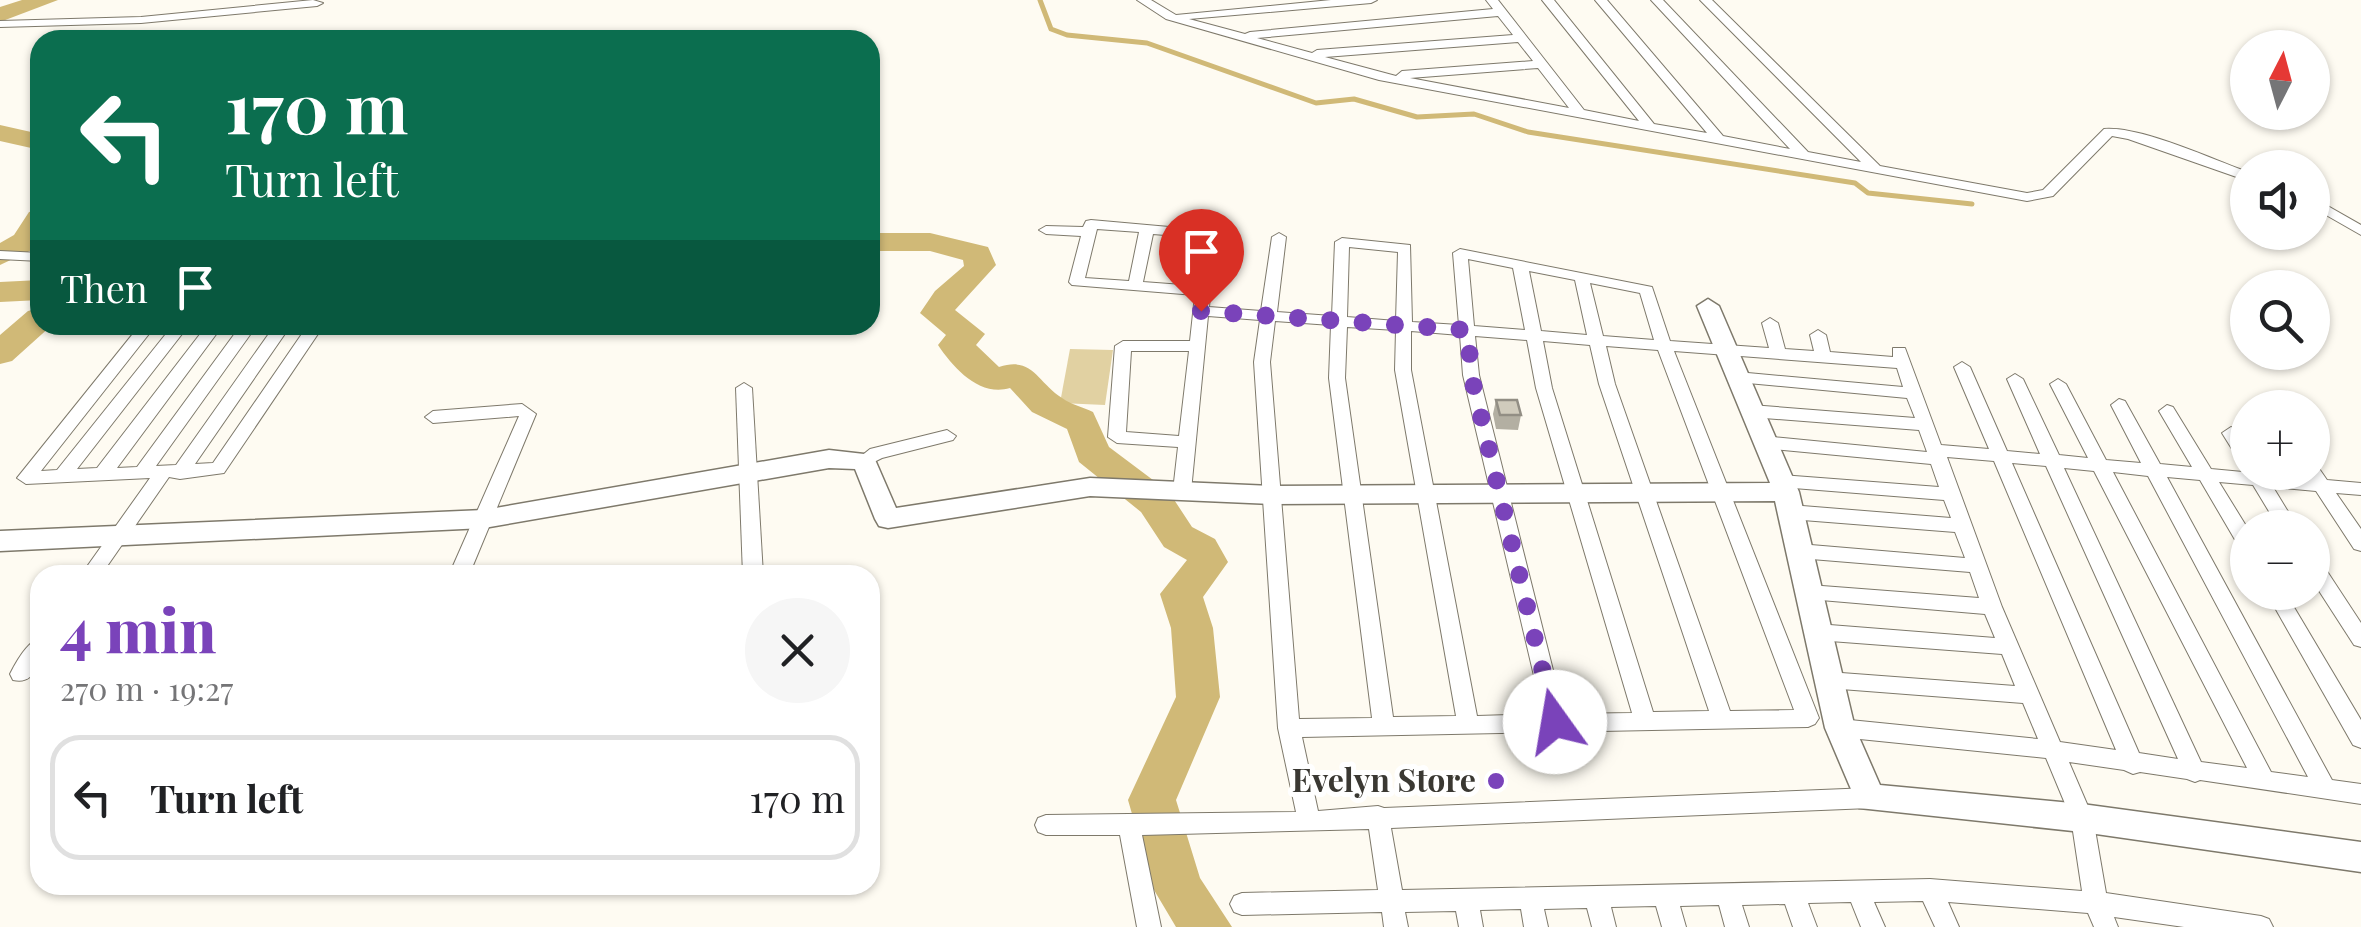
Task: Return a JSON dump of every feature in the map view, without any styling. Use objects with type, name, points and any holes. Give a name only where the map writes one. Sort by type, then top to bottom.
[{"type":"street","points":[[1143,0],[1170,16],[1379,76],[2027,197],[2048,193],[2109,132],[2130,135],[2230,171]]},
{"type":"street","points":[[1170,16],[1371,0]]},
{"type":"street","points":[[1492,0],[1580,114]]},
{"type":"street","points":[[1548,0],[1649,125]]},
{"type":"street","points":[[1601,0],[1718,138]]},
{"type":"street","points":[[1657,0],[1803,155]]},
{"type":"street","points":[[1706,0],[1876,168]]},
{"type":"street","points":[[0,24],[141,20],[317,2]]},
{"type":"street","points":[[1239,36],[1501,12]]},
{"type":"street","points":[[1304,55],[1521,38]]},
{"type":"street","points":[[1379,76],[1542,64]]},
{"type":"street","points":[[2330,212],[2361,231]]},
{"type":"street","points":[[1168,490],[1187,442],[1198,346],[1209,234],[1092,224],[1078,282],[1203,291]]},
{"type":"street","points":[[1135,286],[1147,229]]},
{"type":"street","points":[[1046,230],[1089,232]]},
{"type":"street","points":[[1278,237],[1262,362],[1289,728],[1309,819]]},
{"type":"street","points":[[1384,725],[1337,378],[1342,242],[1405,248],[1403,370],[1468,723]]},
{"type":"street","points":[[1289,728],[1808,718],[1662,343],[1647,290],[1460,253],[1471,375],[1555,722]]},
{"type":"street","points":[[3,255],[30,256]]},
{"type":"street","points":[[1520,264],[1533,334],[1576,493],[1645,720]]},
{"type":"street","points":[[1581,276],[1607,384],[1722,720]]},
{"type":"street","points":[[1708,306],[1785,495],[1840,728],[1870,798]]},
{"type":"street","points":[[1201,311],[1823,357],[1900,357],[1992,607],[2082,818],[2096,903],[2106,927]]},
{"type":"street","points":[[1770,323],[1778,353]]},
{"type":"street","points":[[140,335],[26,475],[60,478],[222,467],[309,335]]},
{"type":"street","points":[[60,478],[173,335]]},
{"type":"street","points":[[101,476],[207,335]]},
{"type":"street","points":[[141,474],[242,335]]},
{"type":"street","points":[[98,565],[274,335]]},
{"type":"street","points":[[1818,335],[1823,357]]},
{"type":"street","points":[[1187,442],[1117,438],[1124,346],[1198,346]]},
{"type":"street","points":[[1962,367],[2133,765]]},
{"type":"street","points":[[1736,377],[1914,393]]},
{"type":"street","points":[[2015,378],[2194,773]]},
{"type":"street","points":[[2058,384],[2265,782]]},
{"type":"street","points":[[744,388],[753,565]]},
{"type":"street","points":[[2119,405],[2326,790]]},
{"type":"street","points":[[433,417],[522,410],[528,414],[463,565]]},
{"type":"street","points":[[1751,411],[1926,425]]},
{"type":"street","points":[[2166,411],[2230,515]]},
{"type":"street","points":[[0,542],[484,519],[829,458],[864,461],[876,453],[947,436]]},
{"type":"street","points":[[1763,442],[2052,459],[2230,476]]},
{"type":"street","points":[[864,461],[888,519],[1090,487],[1274,494],[1952,494]]},
{"type":"street","points":[[2330,481],[2361,489]]},
{"type":"street","points":[[2326,490],[2361,544]]},
{"type":"street","points":[[1785,495],[1963,526]]},
{"type":"street","points":[[1800,551],[1978,566]]},
{"type":"street","points":[[1808,592],[1992,607]]},
{"type":"street","points":[[2330,592],[2361,640]]},
{"type":"street","points":[[2286,610],[2361,739]]},
{"type":"street","points":[[1818,632],[2010,647]]},
{"type":"street","points":[[20,674],[30,660]]},
{"type":"street","points":[[1828,680],[2028,695]]},
{"type":"street","points":[[1840,728],[2052,750],[2133,765],[2361,794]]},
{"type":"street","points":[[1046,825],[1870,798],[2082,818],[2361,858]]},
{"type":"street","points":[[1378,816],[1396,927]]},
{"type":"street","points":[[1129,825],[1150,927]]},
{"type":"street","points":[[1242,904],[1930,890],[2096,903],[2191,922],[2261,927]]},
{"type":"street","points":[[1930,890],[1947,927]]},
{"type":"street","points":[[1858,891],[1873,927]]},
{"type":"street","points":[[1792,892],[1805,927]]},
{"type":"street","points":[[1726,894],[1738,927]]},
{"type":"street","points":[[1666,895],[1674,927]]},
{"type":"street","points":[[1596,897],[1604,927]]},
{"type":"street","points":[[1530,898],[1536,927]]},
{"type":"street","points":[[1466,899],[1470,927]]},
{"type":"shaded area","points":[[1070,349],[1113,350],[1105,405],[1060,403]]},
{"type":"building","points":[[1496,400],[1517,400],[1521,415],[1500,415]]},
{"type":"waterway","points":[[0,15],[46,0]]},
{"type":"waterway","points":[[1040,0],[1051,29],[1067,35],[1147,43],[1316,103],[1354,99],[1417,117],[1474,114],[1528,132],[1855,183],[1868,193],[1972,204]]},
{"type":"waterway","points":[[0,133],[30,140]]},
{"type":"waterway","points":[[0,256],[25,241],[30,233]]},
{"type":"waterway","points":[[880,242],[930,242],[977,254],[980,265],[937,313],[968,334],[955,345],[994,381],[1016,373],[1045,404],[1081,420],[1092,453],[1155,502],[1178,537],[1201,549],[1208,562],[1181,594],[1192,628],[1198,697],[1152,800],[1179,890],[1206,927]]},
{"type":"waterway","points":[[0,292],[30,290]]},
{"type":"waterway","points":[[0,353],[30,327]]},
{"type":"place","name":"Evelyn Store","points":[[1496,781]]},
{"type":"route","points":[[1201,311],[1468,330],[1471,375],[1555,722]]}]
